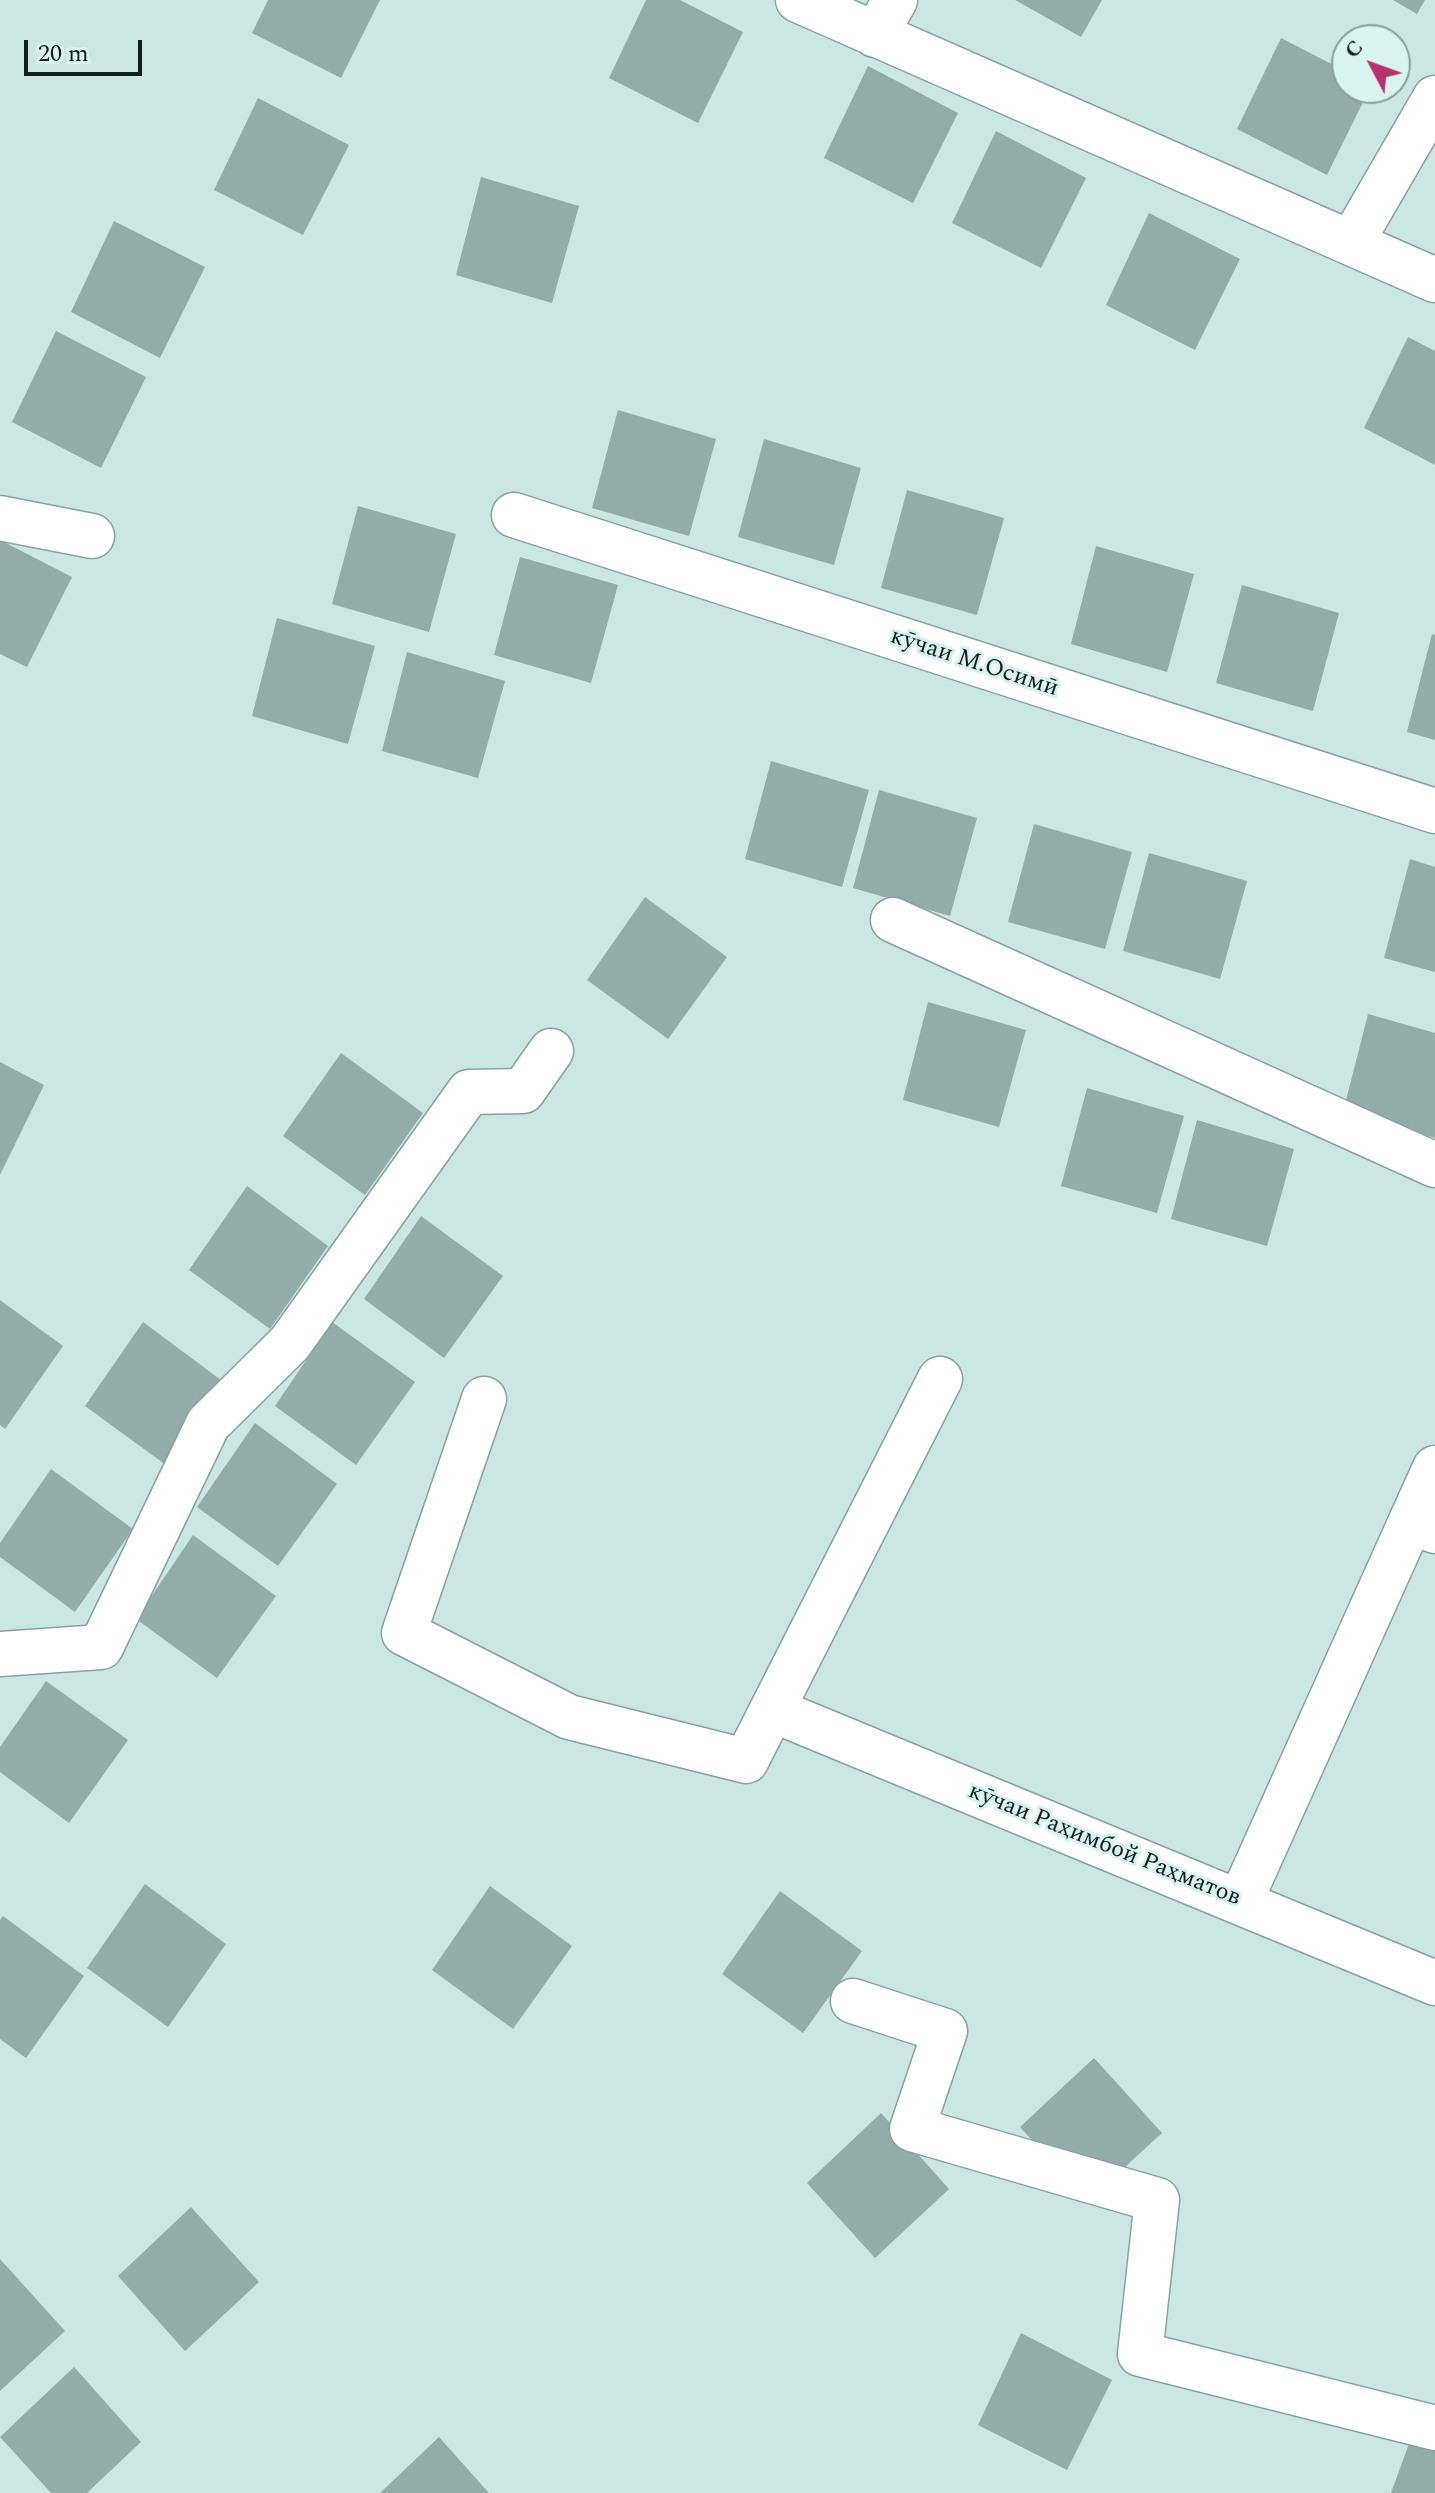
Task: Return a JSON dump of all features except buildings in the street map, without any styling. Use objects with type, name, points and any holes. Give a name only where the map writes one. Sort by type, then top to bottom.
[{"type":"street","points":[[798,0],[885,18],[1351,243],[1435,280]]},
{"type":"street","points":[[1351,243],[1435,98]]},
{"type":"street","name":"кӯчаи М.Осимӣ","points":[[514,515],[1435,811]]},
{"type":"street","points":[[0,518],[92,536]]},
{"type":"street","points":[[893,920],[1435,1165]]},
{"type":"street","points":[[0,1654],[101,1647],[208,1424],[290,1343],[469,1092],[523,1091],[551,1051]]},
{"type":"street","points":[[484,1399],[404,1633],[569,1717],[746,1761],[940,1379]]},
{"type":"street","points":[[1240,1902],[1423,1526],[1435,1468]]},
{"type":"street","name":"кӯчаи Раҳимбой Раҳматов","points":[[773,1710],[1435,1983]]},
{"type":"street","points":[[853,2001],[945,2031],[912,2129],[1157,2200],[1140,2354],[1435,2428]]}]
